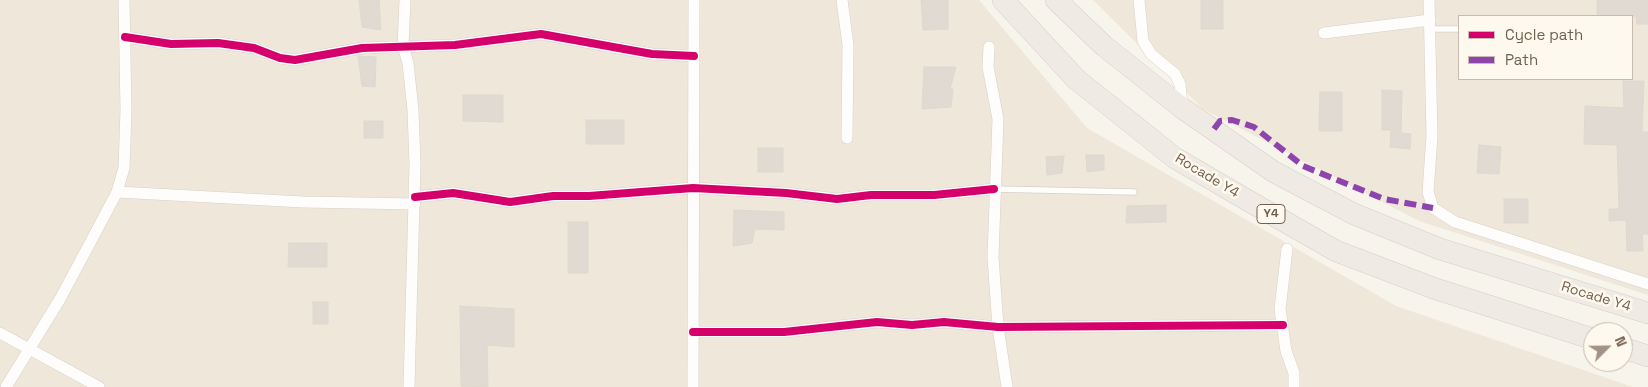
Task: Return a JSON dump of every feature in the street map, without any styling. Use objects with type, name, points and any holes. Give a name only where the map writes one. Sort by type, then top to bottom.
[{"type":"highway","name":"Rocade Y4","points":[[1003,0],[1076,79],[1175,158],[1254,204],[1336,251],[1436,289],[1583,336]]},
{"type":"highway","name":"Rocade Y4","points":[[1056,0],[1104,46],[1182,108],[1274,172],[1354,214],[1440,249],[1648,313]]},
{"type":"highway","points":[[1633,351],[1648,356]]},
{"type":"street","points":[[6,387],[28,348],[60,299],[117,192],[124,168],[124,0]]},
{"type":"street","points":[[405,0],[404,46],[408,63],[413,110],[415,200],[410,387]]},
{"type":"street","points":[[693,387],[694,0]]},
{"type":"street","points":[[842,0],[848,45],[847,138]]},
{"type":"street","points":[[1139,0],[1143,41],[1151,54],[1175,74],[1180,84],[1182,108]]},
{"type":"street","points":[[1429,0],[1432,136],[1428,192],[1434,208],[1442,216],[1455,222],[1648,284]]},
{"type":"street","points":[[1324,33],[1430,24]]},
{"type":"street","points":[[125,37],[171,44],[218,43],[254,48],[280,58],[295,60],[341,50],[455,45],[542,34],[652,54],[694,56]]},
{"type":"street","points":[[989,47],[988,66],[998,119],[999,154],[994,189],[996,212],[994,257],[998,327],[1008,387]]},
{"type":"street","points":[[117,192],[303,202],[415,200],[453,192],[510,202],[553,196],[589,196],[693,188],[837,198],[871,195],[934,195],[994,189]]},
{"type":"street","points":[[1287,249],[1280,292],[1286,351],[1294,373],[1294,387]]},
{"type":"street","points":[[693,332],[784,332],[877,322],[912,324],[944,322],[998,327],[1283,325]]},
{"type":"street","points":[[0,333],[99,387]]},
{"type":"lane","points":[[1430,24],[1458,29]]},
{"type":"lane","points":[[994,189],[1134,192]]},
{"type":"shaded area","points":[[0,0],[979,0],[1087,128],[1396,306],[1583,370],[1583,372],[1589,372],[1633,387],[0,387]]},
{"type":"shaded area","points":[[1093,0],[1648,0],[1648,295],[1419,221],[1203,109]]},
{"type":"building","points":[[359,0],[379,0],[381,30],[362,27]]},
{"type":"building","points":[[921,0],[948,0],[948,29],[923,30]]},
{"type":"building","points":[[1201,0],[1223,0],[1223,29],[1201,29]]},
{"type":"building","points":[[1597,0],[1648,0],[1648,24],[1637,24],[1636,16],[1633,15],[1597,15]]},
{"type":"building","points":[[358,56],[376,57],[375,87],[362,86]]},
{"type":"building","points":[[924,67],[956,67],[950,89],[953,89],[951,107],[922,109]]},
{"type":"building","points":[[1623,81],[1644,81],[1642,132],[1648,132],[1648,234],[1642,234],[1643,251],[1627,251],[1626,220],[1609,221],[1609,209],[1619,209],[1617,145],[1584,144],[1585,106],[1624,108]]},
{"type":"building","points":[[1382,90],[1402,91],[1401,133],[1411,134],[1410,149],[1390,147],[1391,130],[1382,130]]},
{"type":"building","points":[[1320,92],[1342,92],[1342,131],[1319,131]]},
{"type":"building","points":[[463,95],[503,95],[503,122],[463,121]]},
{"type":"building","points":[[586,120],[624,120],[624,144],[586,144]]},
{"type":"building","points":[[364,121],[383,121],[383,138],[364,138]]},
{"type":"building","points":[[1479,145],[1501,147],[1499,174],[1477,173]]},
{"type":"building","points":[[758,148],[783,148],[783,172],[758,172]]},
{"type":"building","points":[[1086,155],[1104,155],[1104,170],[1087,172]]},
{"type":"building","points":[[1064,156],[1062,173],[1047,175],[1046,157]]},
{"type":"building","points":[[1504,199],[1528,199],[1528,223],[1504,223]]},
{"type":"building","points":[[1166,205],[1166,222],[1126,223],[1127,206]]},
{"type":"building","points":[[734,210],[784,212],[784,230],[755,229],[752,243],[733,246]]},
{"type":"building","points":[[568,222],[588,222],[588,273],[568,273]]},
{"type":"building","points":[[289,243],[327,243],[327,267],[288,267]]},
{"type":"building","points":[[313,302],[328,302],[328,324],[313,324]]},
{"type":"building","points":[[460,306],[514,309],[514,347],[487,345],[488,387],[461,386]]},
{"type":"marked path","points":[[1214,129],[1220,121],[1232,120],[1254,127],[1303,166],[1384,199],[1433,208]]},
{"type":"cycle path","points":[[125,37],[171,44],[218,43],[254,48],[280,58],[295,60],[362,48],[455,45],[541,34],[652,54],[694,56]]},
{"type":"cycle path","points":[[415,197],[453,193],[510,202],[553,196],[589,196],[693,188],[786,193],[837,199],[871,195],[934,195],[994,189]]},
{"type":"cycle path","points":[[693,332],[784,332],[877,322],[912,325],[944,322],[998,327],[1283,325]]}]
